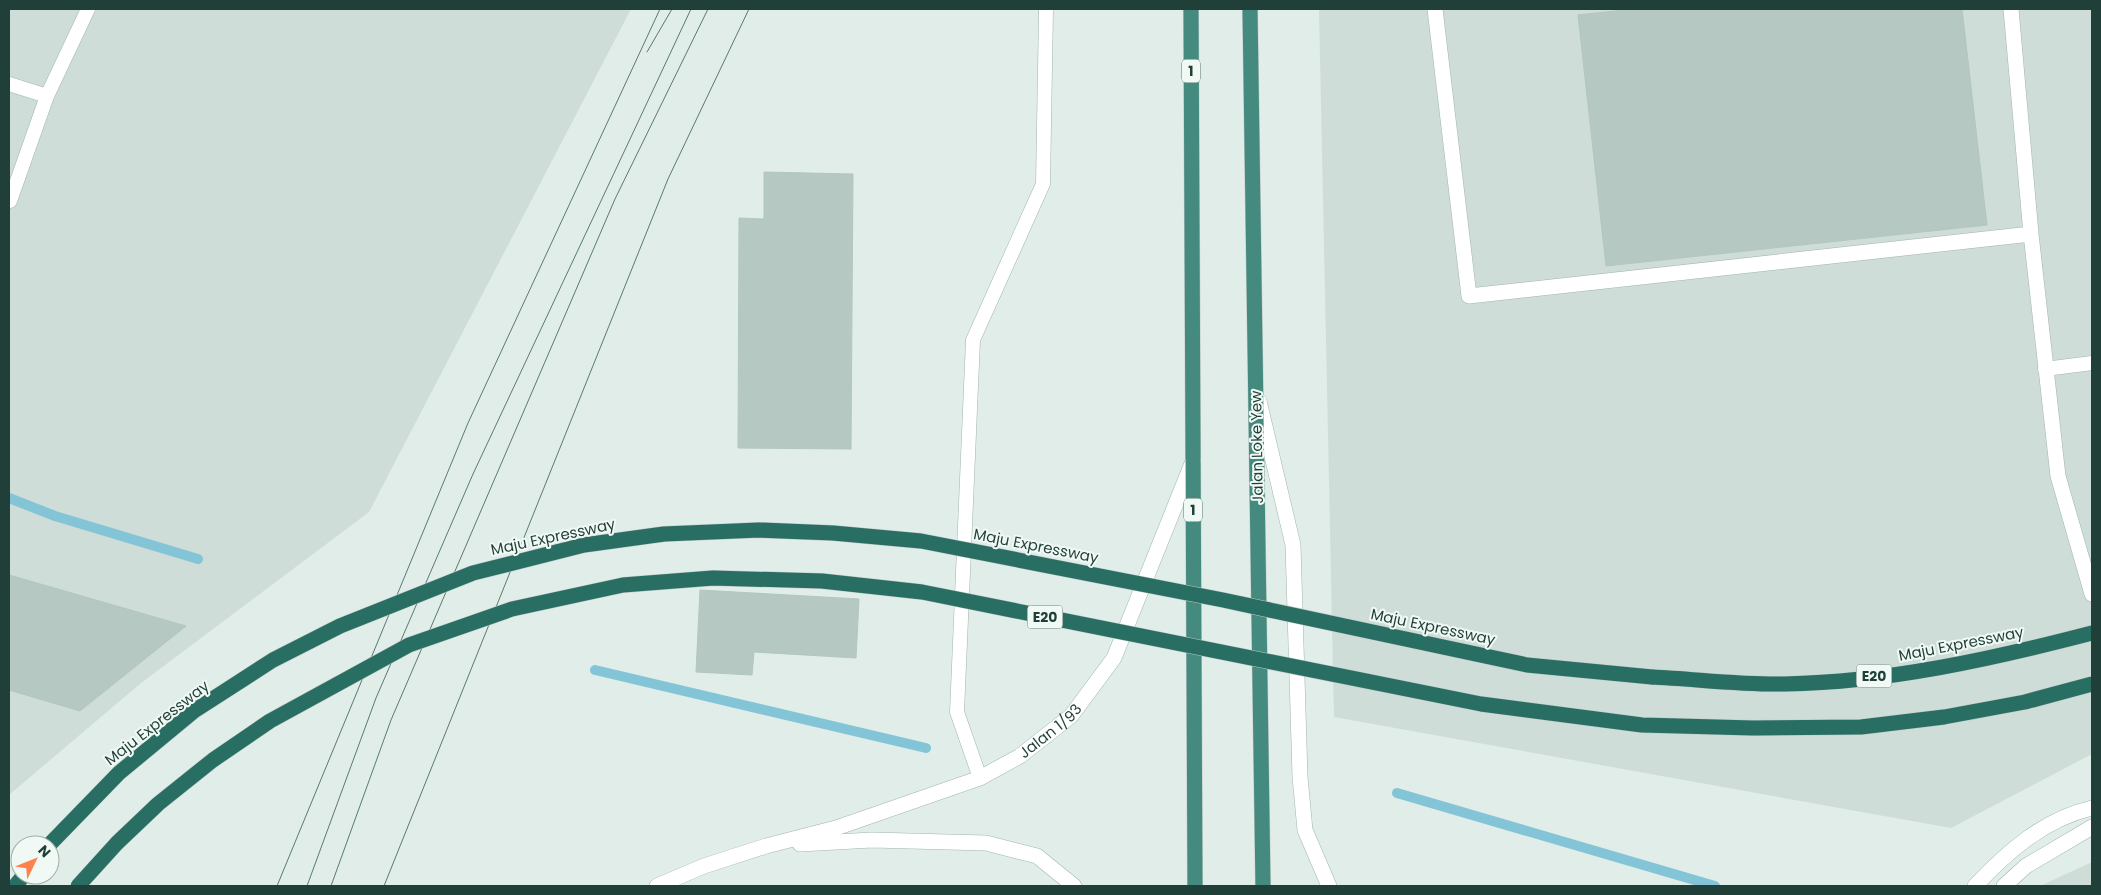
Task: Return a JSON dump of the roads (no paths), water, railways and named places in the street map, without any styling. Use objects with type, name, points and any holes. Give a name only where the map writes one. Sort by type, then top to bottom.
[{"type":"highway","name":"1","points":[[1191,9],[1195,886]]},
{"type":"highway","name":"Jalan Loke Yew","points":[[1250,9],[1263,886]]},
{"type":"highway","name":"Maju Expressway","points":[[59,835],[119,773],[194,711],[273,660],[340,626],[473,573],[584,546],[664,534],[759,530],[832,533],[921,541],[1223,600],[1526,665],[1652,677],[1785,684],[1896,674],[1999,657],[2092,633]]},
{"type":"highway","name":"E20","points":[[78,886],[117,843],[158,804],[213,760],[270,721],[409,645],[512,609],[623,585],[732,579],[822,581],[922,592],[1482,704],[1642,725],[1753,728],[1861,727],[1944,717],[1989,709],[2025,702],[2092,684]]},
{"type":"street","points":[[1435,9],[1469,296],[2031,234]]},
{"type":"street","points":[[2011,9],[2031,234],[2058,476],[2092,594]]},
{"type":"street","points":[[1256,390],[1293,545],[1300,777],[1305,830],[1329,886]]},
{"type":"street","name":"Jalan 1/93","points":[[657,886],[704,866],[766,846],[836,828],[980,778],[1020,756],[1071,716],[1114,658],[1193,461]]},
{"type":"street","points":[[1975,886],[2022,841],[2086,810]]},
{"type":"street","points":[[2004,886],[2026,866],[2091,828]]},
{"type":"street","name":"Jalan 1/93","points":[[766,846],[872,840],[986,843],[1036,856],[1074,886]]},
{"type":"lane","points":[[10,202],[47,96],[88,9]]},
{"type":"lane","points":[[980,778],[957,712],[973,340],[1043,184],[1046,9]]},
{"type":"lane","points":[[9,84],[47,96]]},
{"type":"lane","points":[[2045,369],[2092,363]]},
{"type":"waterway","points":[[9,498],[55,516],[198,559]]},
{"type":"waterway","points":[[595,670],[926,748]]},
{"type":"waterway","points":[[1397,793],[1715,886]]},
{"type":"tram line","points":[[277,886],[468,423],[660,9]]},
{"type":"tram line","points":[[647,52],[672,9]]},
{"type":"tram line","points":[[307,886],[376,698],[473,474],[691,9]]},
{"type":"tram line","points":[[331,886],[391,720],[615,199],[708,9]]},
{"type":"tram line","points":[[384,886],[668,179],[749,9]]}]
